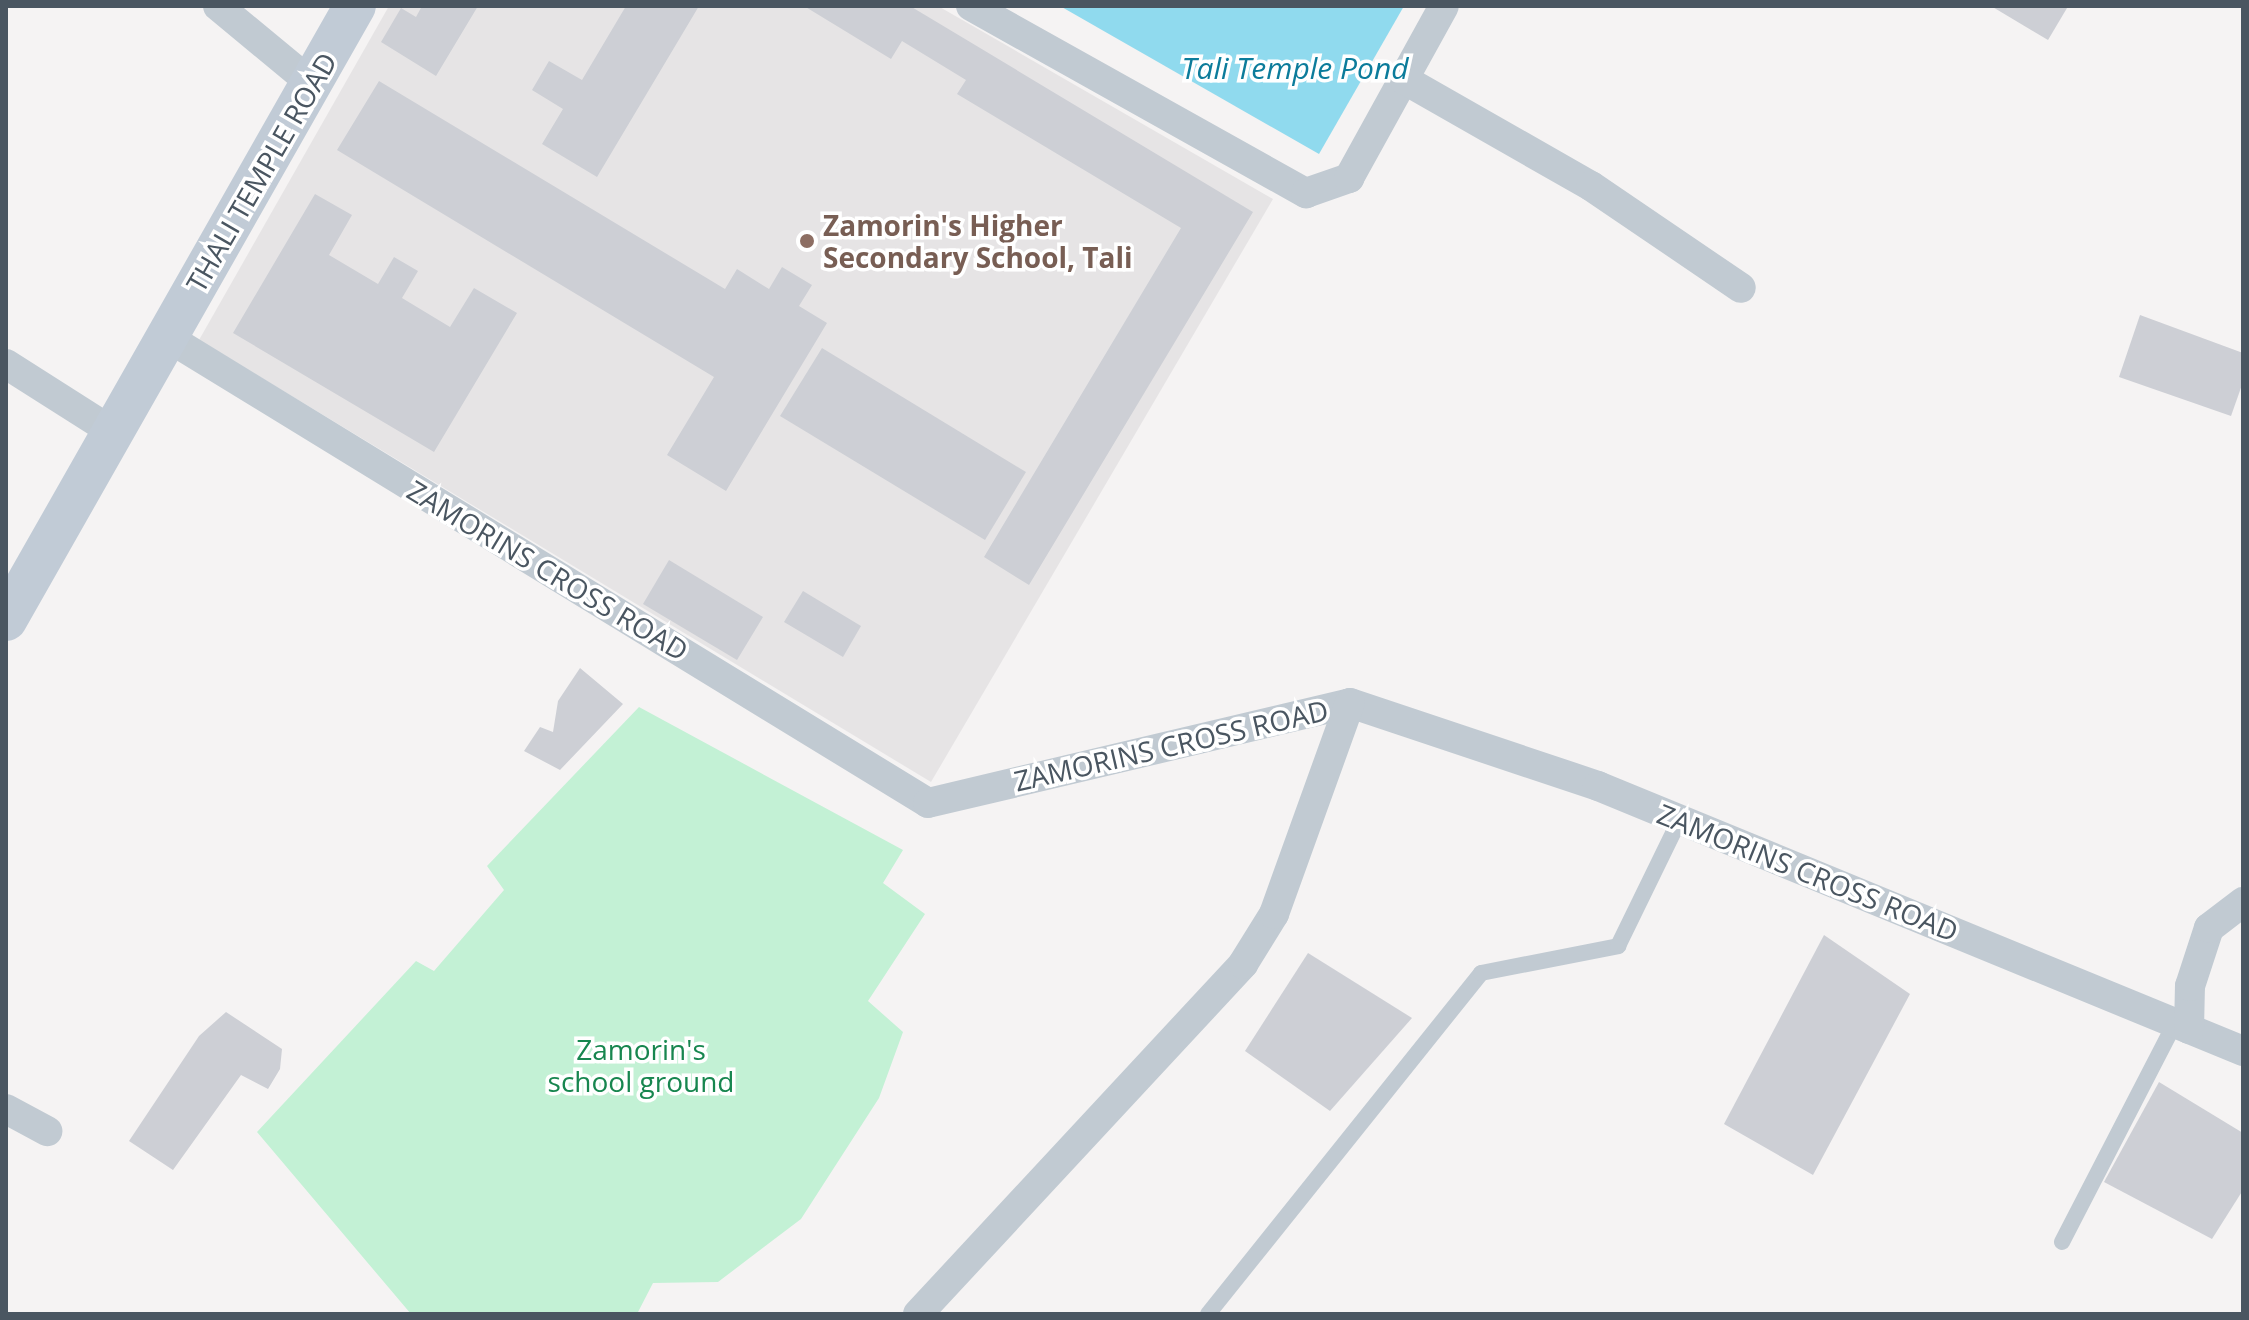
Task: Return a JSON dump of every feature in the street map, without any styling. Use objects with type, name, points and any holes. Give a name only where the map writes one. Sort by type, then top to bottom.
[{"type":"street","points":[[218,6],[311,83]]},
{"type":"street","name":"THALI TEMPLE ROAD","points":[[6,620],[355,6]]},
{"type":"street","points":[[971,6],[1306,193],[1349,178],[1444,6]]},
{"type":"street","points":[[1405,80],[1591,186],[1741,288]]},
{"type":"street","name":"ZAMORINS CROSS ROAD","points":[[167,337],[928,803],[1350,703],[1598,786],[2243,1051]]},
{"type":"street","points":[[6,364],[113,432]]},
{"type":"street","points":[[918,1314],[1243,964],[1274,914],[1350,703]]},
{"type":"street","points":[[2182,1026],[2190,986],[2209,928],[2243,902]]},
{"type":"street","points":[[6,1109],[47,1131]]},
{"type":"lane","points":[[1208,1314],[1481,973],[1618,946],[1680,819]]},
{"type":"lane","points":[[2062,1242],[2182,1026]]},
{"type":"shaded area","points":[[389,6],[938,6],[1273,199],[931,782],[199,340]]},
{"type":"green space","name":"Zamorin's school ground","points":[[639,707],[903,850],[883,883],[925,914],[868,1001],[903,1032],[879,1098],[801,1219],[718,1282],[653,1283],[637,1314],[411,1314],[257,1132],[416,961],[434,971],[504,890],[487,866]]},
{"type":"water","name":"Tali Temple Pond","points":[[1060,6],[1404,6],[1319,154]]},
{"type":"building","points":[[422,6],[478,6],[436,76],[381,42],[401,8],[416,17]]},
{"type":"building","points":[[626,6],[699,6],[597,177],[542,144],[563,109],[532,90],[549,61],[582,80]]},
{"type":"building","points":[[804,6],[910,6],[1253,212],[1029,585],[984,557],[1181,228],[957,94],[966,80],[902,41],[891,59]]},
{"type":"building","points":[[1991,6],[2064,6],[2067,8],[2048,40]]},
{"type":"building","points":[[379,81],[725,289],[737,269],[769,289],[782,267],[812,285],[799,306],[827,323],[726,491],[667,455],[714,377],[337,150]]},
{"type":"building","points":[[315,194],[352,215],[329,255],[378,284],[394,257],[418,271],[402,298],[450,327],[474,288],[517,313],[434,452],[233,333]]},
{"type":"building","points":[[2140,315],[2243,353],[2243,382],[2231,416],[2119,377]]},
{"type":"building","points":[[822,348],[1026,472],[985,540],[780,416]]},
{"type":"building","points":[[669,560],[763,617],[737,660],[643,604]]},
{"type":"building","points":[[803,591],[861,626],[843,657],[784,622]]},
{"type":"building","points":[[580,668],[623,704],[560,770],[524,751],[540,727],[553,732],[558,701]]},
{"type":"building","points":[[1824,935],[1910,994],[1813,1175],[1724,1124]]},
{"type":"building","points":[[1308,953],[1412,1018],[1330,1111],[1245,1051]]},
{"type":"building","points":[[226,1012],[282,1049],[280,1069],[268,1089],[241,1075],[173,1170],[129,1141],[199,1036]]},
{"type":"building","points":[[2159,1082],[2243,1133],[2243,1190],[2212,1239],[2104,1182]]},
{"type":"place","name":"Zamorin's Higher Secondary School, Tali","points":[[807,241]]}]
